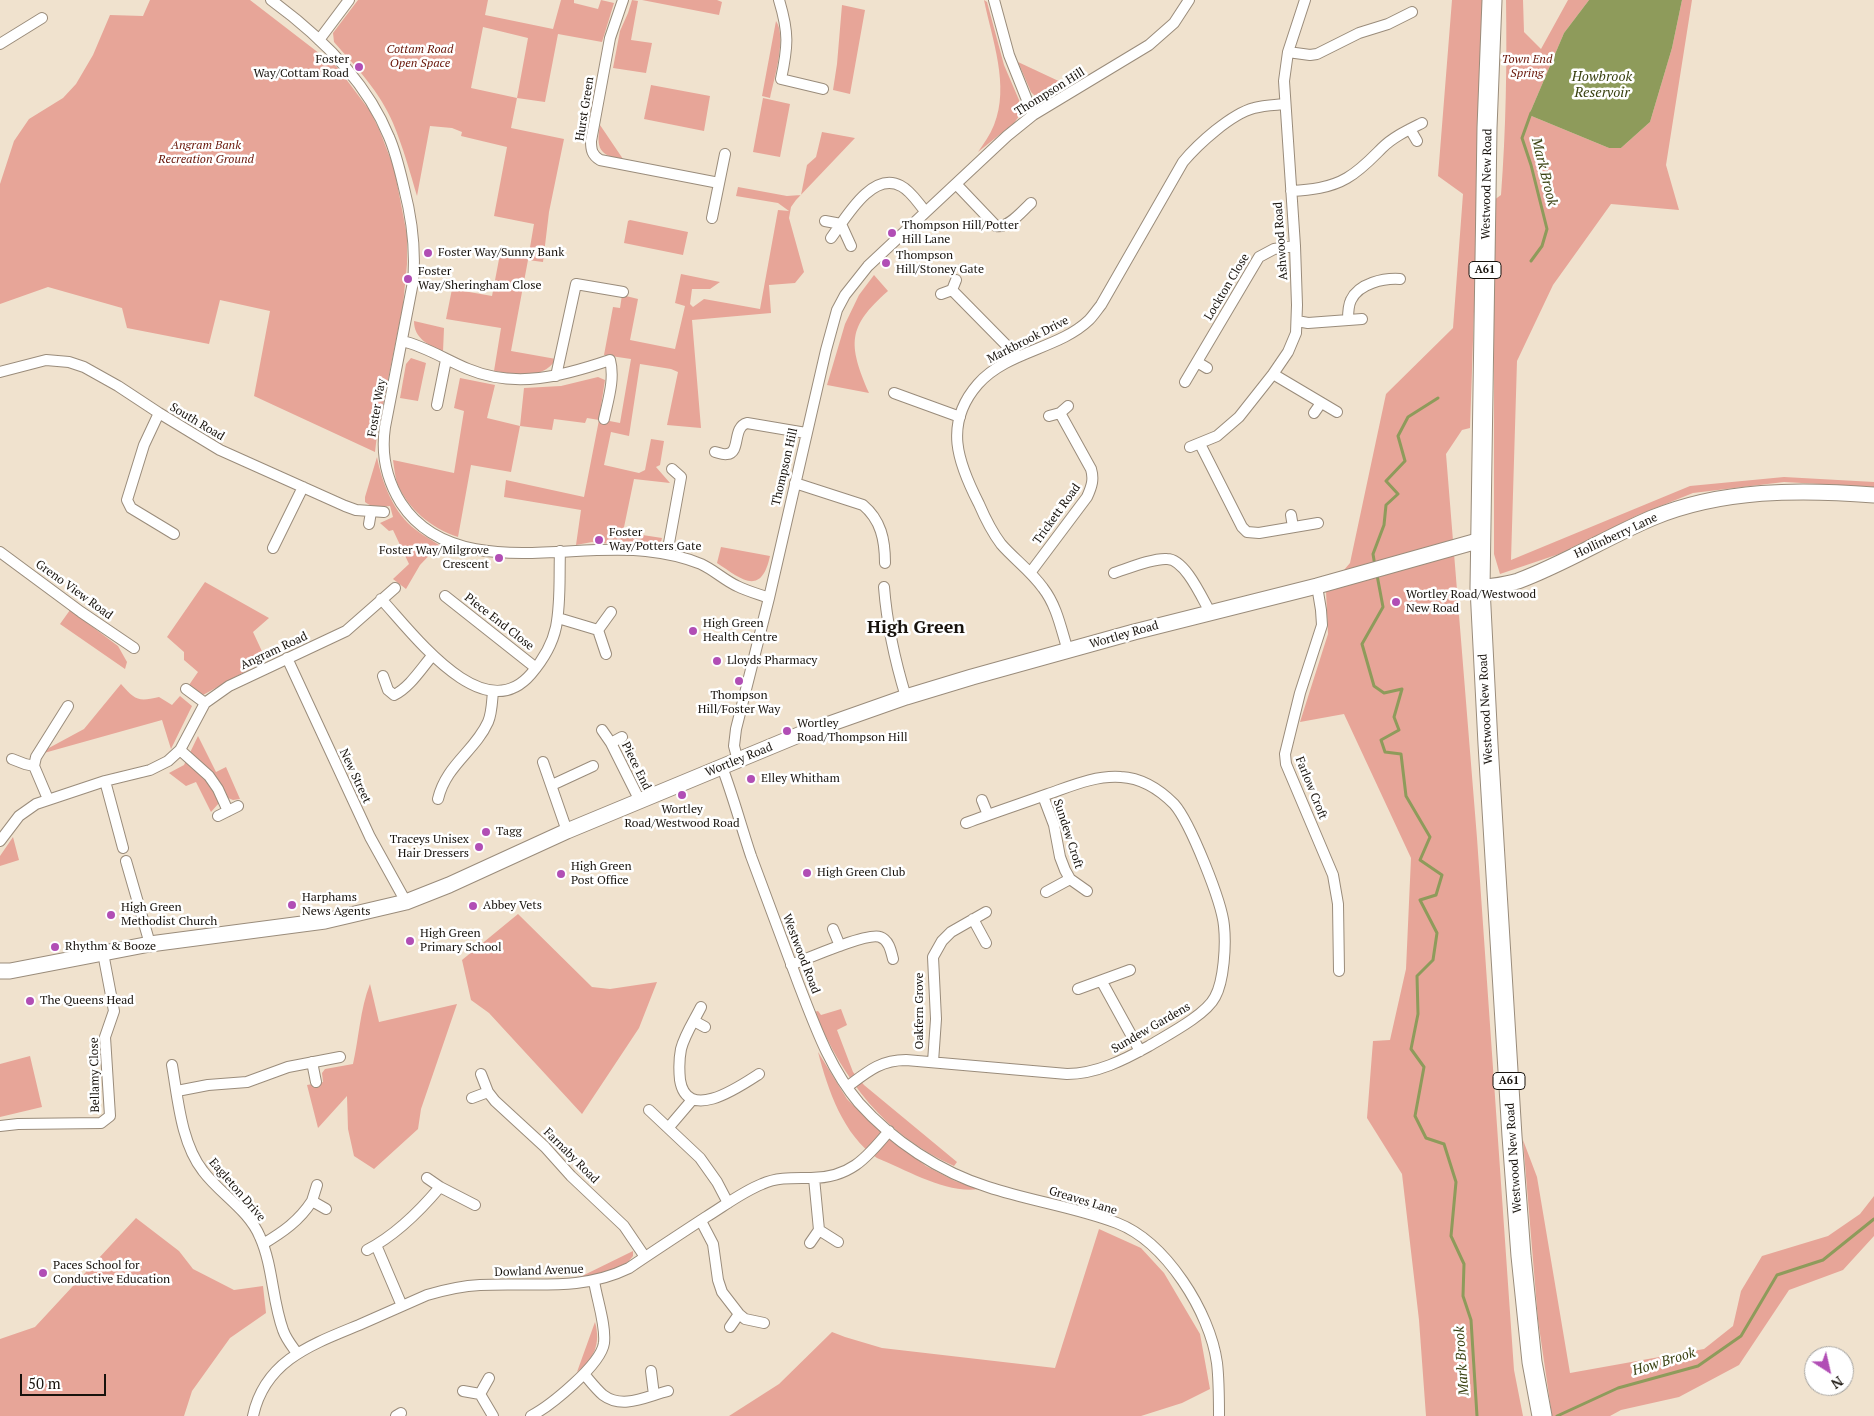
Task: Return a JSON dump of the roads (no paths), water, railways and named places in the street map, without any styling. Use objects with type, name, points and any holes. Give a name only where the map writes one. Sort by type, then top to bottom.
[{"type":"highway","name":"Westwood New Road","points":[[1492,0],[1487,138],[1480,588],[1488,754],[1512,1136],[1521,1256],[1532,1362],[1542,1416]]},
{"type":"street","name":"Foster Way","points":[[271,0],[319,40],[351,74],[372,104],[390,137],[402,178],[413,232],[413,282],[384,427],[383,448],[390,483],[407,511],[430,533],[460,546],[501,552],[644,551],[667,554],[703,565],[737,586],[769,598]]},
{"type":"street","points":[[319,40],[349,0]]},
{"type":"street","name":"Hurst Green","points":[[624,0],[610,38],[591,140],[591,150],[594,156],[600,160],[718,183]]},
{"type":"street","points":[[779,0],[787,32],[788,45],[781,79],[823,89]]},
{"type":"street","points":[[994,0],[1009,55],[1033,115]]},
{"type":"street","name":"Thompson Hill","points":[[738,760],[734,746],[736,730],[769,598],[826,350],[837,310],[845,295],[868,266],[992,149],[1033,115],[1148,45],[1174,23],[1189,0]]},
{"type":"street","name":"Ashwood Road","points":[[1305,0],[1288,52],[1285,68],[1285,104],[1295,246],[1297,321],[1291,347],[1273,374],[1239,417],[1217,436],[1195,445],[1242,527],[1247,532],[1259,533],[1318,523]]},
{"type":"street","points":[[1288,52],[1317,54],[1359,33],[1388,24],[1412,12]]},
{"type":"street","points":[[0,44],[42,18]]},
{"type":"street","name":"Markbrook Drive","points":[[1068,651],[1051,600],[1043,586],[1011,554],[995,534],[964,475],[957,449],[960,416],[968,398],[978,384],[994,370],[1075,330],[1090,319],[1101,305],[1183,162],[1200,143],[1234,117],[1253,108],[1285,104]]},
{"type":"street","points":[[1291,191],[1311,190],[1346,179],[1360,170],[1395,138],[1422,123]]},
{"type":"street","points":[[1410,129],[1417,141]]},
{"type":"street","points":[[712,218],[724,154]]},
{"type":"street","points":[[831,238],[869,190],[878,184],[889,182],[899,185],[908,191],[925,211]]},
{"type":"street","points":[[956,184],[999,227],[1006,225],[1031,203]]},
{"type":"street","points":[[824,221],[841,224]]},
{"type":"street","points":[[841,224],[851,246]]},
{"type":"street","name":"Lockton Close","points":[[1185,382],[1259,257],[1274,249],[1295,246]]},
{"type":"street","points":[[1348,320],[1351,300],[1366,286],[1381,280],[1400,279]]},
{"type":"street","points":[[941,294],[952,290],[956,280]]},
{"type":"street","points":[[556,376],[576,284],[623,292]]},
{"type":"street","points":[[952,290],[1018,357]]},
{"type":"street","points":[[1297,321],[1308,323],[1362,319]]},
{"type":"street","points":[[402,341],[418,345],[446,360],[487,376],[526,380],[556,376],[610,360],[612,383],[604,419]]},
{"type":"street","name":"South Road","points":[[0,372],[46,360],[69,362],[84,367],[234,457],[345,506],[371,512],[384,512]]},
{"type":"street","points":[[437,405],[446,360]]},
{"type":"street","points":[[1197,362],[1207,368]]},
{"type":"street","points":[[1273,374],[1337,412]]},
{"type":"street","points":[[894,393],[960,416]]},
{"type":"street","points":[[1314,413],[1321,403]]},
{"type":"street","points":[[1049,416],[1060,413],[1068,406]]},
{"type":"street","points":[[159,413],[144,445],[127,500],[131,508],[174,534]]},
{"type":"street","name":"Trickett Road","points":[[1030,573],[1087,497],[1093,477],[1091,468],[1060,413]]},
{"type":"street","points":[[715,452],[728,454],[732,452],[735,448],[739,429],[743,424],[747,423],[806,433]]},
{"type":"street","points":[[667,554],[680,477],[672,469]]},
{"type":"street","points":[[795,483],[856,502],[871,512],[882,533],[885,563]]},
{"type":"street","points":[[273,548],[303,486]]},
{"type":"street","name":"Hollinberry Lane","points":[[1480,588],[1516,582],[1653,518],[1704,502],[1759,493],[1874,495]]},
{"type":"street","points":[[369,524],[371,512]]},
{"type":"street","points":[[1291,515],[1293,527]]},
{"type":"street","name":"Wortley Road","points":[[0,971],[10,971],[150,944],[325,921],[406,902],[449,885],[567,831],[801,734],[906,697],[1210,612],[1317,586],[1481,540]]},
{"type":"street","points":[[381,599],[432,656],[480,688],[505,691],[520,685],[536,668],[549,649],[558,618],[561,580],[560,551]]},
{"type":"street","name":"Greno View Road","points":[[0,552],[81,612],[134,648]]},
{"type":"street","points":[[1114,573],[1157,560],[1174,560],[1187,574],[1210,612]]},
{"type":"street","name":"Farlow Croft","points":[[1317,586],[1322,610],[1322,625],[1300,693],[1285,754],[1286,764],[1333,875],[1338,904],[1339,972]]},
{"type":"street","points":[[884,587],[892,649],[906,697]]},
{"type":"street","name":"Angram Road","points":[[0,841],[26,810],[48,799],[160,766],[175,756],[180,750],[205,703],[229,686],[346,631],[395,588]]},
{"type":"street","name":"Piece End Close","points":[[445,596],[536,668]]},
{"type":"street","points":[[598,630],[611,612]]},
{"type":"street","points":[[558,618],[598,630]]},
{"type":"street","points":[[598,630],[606,654]]},
{"type":"street","points":[[383,676],[388,690],[394,695],[411,681],[432,656]]},
{"type":"street","name":"New Street","points":[[287,658],[370,837],[406,902]]},
{"type":"street","points":[[186,690],[205,703]]},
{"type":"street","points":[[438,799],[441,787],[449,773],[490,720],[493,691]]},
{"type":"street","points":[[48,799],[34,766],[36,757],[68,706]]},
{"type":"street","name":"Piece End","points":[[602,730],[611,743],[640,801]]},
{"type":"street","name":"Piece End","points":[[611,743],[622,737]]},
{"type":"street","points":[[180,750],[209,776],[218,789],[228,811]]},
{"type":"street","points":[[12,759],[34,766]]},
{"type":"street","points":[[543,762],[567,831]]},
{"type":"street","points":[[552,785],[593,766]]},
{"type":"street","name":"Westwood Road","points":[[722,767],[751,854],[826,1052],[847,1087],[868,1112],[889,1131]]},
{"type":"street","name":"Sundew Gardens","points":[[847,1087],[887,1061],[906,1060],[1078,1074],[1106,1067],[1140,1051],[1205,1010],[1217,993],[1222,965],[1224,926],[1222,913],[1192,834],[1181,814],[1165,797],[1145,783],[1122,777],[1082,782],[966,823]]},
{"type":"street","points":[[106,781],[122,848]]},
{"type":"street","name":"Sundew Croft","points":[[1043,796],[1054,825],[1060,857],[1070,879],[1087,891]]},
{"type":"street","points":[[982,800],[988,815]]},
{"type":"street","points":[[218,816],[238,806]]},
{"type":"street","points":[[126,860],[150,944]]},
{"type":"street","name":"Sundew Croft","points":[[1046,892],[1070,879]]},
{"type":"street","name":"Oakfern Grove","points":[[933,1062],[936,1019],[933,957],[946,936],[986,912]]},
{"type":"street","points":[[973,919],[986,944]]},
{"type":"street","points":[[833,929],[840,946]]},
{"type":"street","points":[[792,965],[869,936],[876,936],[886,941],[893,959]]},
{"type":"street","name":"Bellamy Close","points":[[0,1126],[101,1123],[110,1116],[105,1037],[114,1011],[103,953]]},
{"type":"street","points":[[1078,989],[1102,982],[1130,970]]},
{"type":"street","points":[[1102,982],[1140,1051]]},
{"type":"street","points":[[701,1007],[685,1037],[679,1061],[681,1086],[685,1095],[692,1100],[707,1100],[721,1096],[759,1074]]},
{"type":"street","points":[[694,1021],[705,1027]]},
{"type":"street","points":[[177,1091],[208,1084],[247,1082],[277,1070],[340,1057]]},
{"type":"street","points":[[312,1062],[316,1082]]},
{"type":"street","name":"Eagleton Drive","points":[[172,1065],[183,1123],[195,1159],[211,1181],[227,1195],[253,1224],[263,1244],[283,1331],[297,1353]]},
{"type":"street","name":"Farnaby Road","points":[[481,1074],[488,1092],[508,1114],[545,1147],[624,1226],[645,1257]]},
{"type":"street","points":[[472,1098],[488,1092]]},
{"type":"street","points":[[669,1127],[692,1100]]},
{"type":"street","points":[[649,1110],[700,1158],[728,1203]]},
{"type":"street","name":"Dowland Avenue","points":[[253,1416],[255,1406],[262,1391],[275,1374],[297,1353],[317,1342],[427,1295],[463,1286],[577,1284],[594,1282],[616,1274],[749,1190],[770,1181],[789,1178],[835,1176],[853,1168],[870,1153],[889,1131]]},
{"type":"street","name":"Greaves Lane","points":[[889,1131],[918,1154],[969,1180],[988,1188],[1118,1224],[1146,1240],[1172,1266],[1195,1302],[1210,1335],[1217,1362],[1219,1416]]},
{"type":"street","points":[[427,1178],[475,1205]]},
{"type":"street","points":[[810,1243],[819,1230],[814,1178]]},
{"type":"street","points":[[263,1244],[293,1224],[312,1201],[317,1185]]},
{"type":"street","points":[[402,1306],[371,1247],[406,1223],[440,1187]]},
{"type":"street","points":[[312,1201],[326,1209]]},
{"type":"street","points":[[701,1220],[713,1244],[718,1280],[722,1292],[745,1319],[764,1323]]},
{"type":"street","points":[[819,1230],[838,1242]]},
{"type":"street","points":[[530,1416],[546,1406],[584,1374],[600,1355],[604,1340],[594,1282]]},
{"type":"street","points":[[730,1327],[739,1314]]},
{"type":"street","points":[[651,1371],[654,1394]]},
{"type":"street","points":[[584,1374],[602,1394],[610,1399],[630,1402],[668,1391]]},
{"type":"street","points":[[480,1394],[489,1378]]},
{"type":"street","points":[[463,1391],[480,1394],[493,1416]]},
{"type":"water","name":"Howbrook Reservoir","points":[[1589,0],[1682,0],[1672,48],[1650,122],[1621,148],[1609,148],[1529,115],[1564,33]]},
{"type":"waterway","name":"Mark Brook","points":[[1531,113],[1522,138],[1531,165],[1547,229],[1542,246],[1531,261]]},
{"type":"waterway","name":"Mark Brook","points":[[1375,566],[1373,554],[1384,525],[1386,505],[1398,494],[1386,481],[1405,461],[1398,436],[1408,417],[1438,398]]},
{"type":"waterway","name":"Mark Brook","points":[[1377,575],[1383,607],[1362,644],[1374,686],[1384,693],[1402,689],[1394,717],[1399,730],[1381,740],[1385,752],[1401,754],[1406,796],[1430,837],[1420,860],[1442,875],[1436,895],[1420,900],[1437,933],[1433,960],[1417,976],[1418,1014],[1411,1049],[1424,1067],[1415,1116],[1426,1138],[1444,1144],[1456,1182],[1451,1236],[1464,1264],[1463,1296],[1471,1320],[1477,1416]]},
{"type":"waterway","name":"How Brook","points":[[1557,1416],[1618,1388],[1698,1366],[1741,1336],[1777,1275],[1823,1260],[1874,1219]]},
{"type":"place","name":"Foster Way/Cottam Road","points":[[359,67]]},
{"type":"place","name":"Thompson Hill/Potter Hill Lane","points":[[892,233]]},
{"type":"place","name":"Foster Way/Sunny Bank","points":[[428,253]]},
{"type":"place","name":"Thompson Hill/Stoney Gate","points":[[886,263]]},
{"type":"place","name":"Foster Way/Sheringham Close","points":[[408,279]]},
{"type":"place","name":"Foster Way/Potters Gate","points":[[599,540]]},
{"type":"place","name":"Foster Way/Milgrove Crescent","points":[[499,558]]},
{"type":"place","name":"Wortley Road/Westwood New Road","points":[[1396,602]]},
{"type":"place","name":"High Green Health Centre","points":[[693,631]]},
{"type":"place","name":"Lloyds Pharmacy","points":[[717,661]]},
{"type":"place","name":"Thompson Hill/Foster Way","points":[[739,681]]},
{"type":"place","name":"Wortley Road/Thompson Hill","points":[[787,731]]},
{"type":"place","name":"Elley Whitham","points":[[751,779]]},
{"type":"place","name":"Wortley Road/Westwood Road","points":[[682,795]]},
{"type":"place","name":"Tagg","points":[[486,832]]},
{"type":"place","name":"Traceys Unisex Hair Dressers","points":[[479,847]]},
{"type":"place","name":"High Green Club","points":[[807,873]]},
{"type":"place","name":"High Green Post Office","points":[[561,874]]},
{"type":"place","name":"Harphams News Agents","points":[[292,905]]},
{"type":"place","name":"Abbey Vets","points":[[473,906]]},
{"type":"place","name":"High Green Methodist Church","points":[[111,915]]},
{"type":"place","name":"High Green Primary School","points":[[410,941]]},
{"type":"place","name":"Rhythm & Booze","points":[[55,947]]},
{"type":"place","name":"The Queens Head","points":[[30,1001]]},
{"type":"place","name":"Paces School for Conductive Education","points":[[43,1273]]},
{"type":"district","name":"High Green","points":[[916,628]]},
{"type":"park label","name":"Cottam Road Open Space","points":[[420,57]]},
{"type":"park label","name":"Town End Spring","points":[[1527,67]]},
{"type":"park label","name":"Angram Bank Recreation Ground","points":[[206,153]]}]
